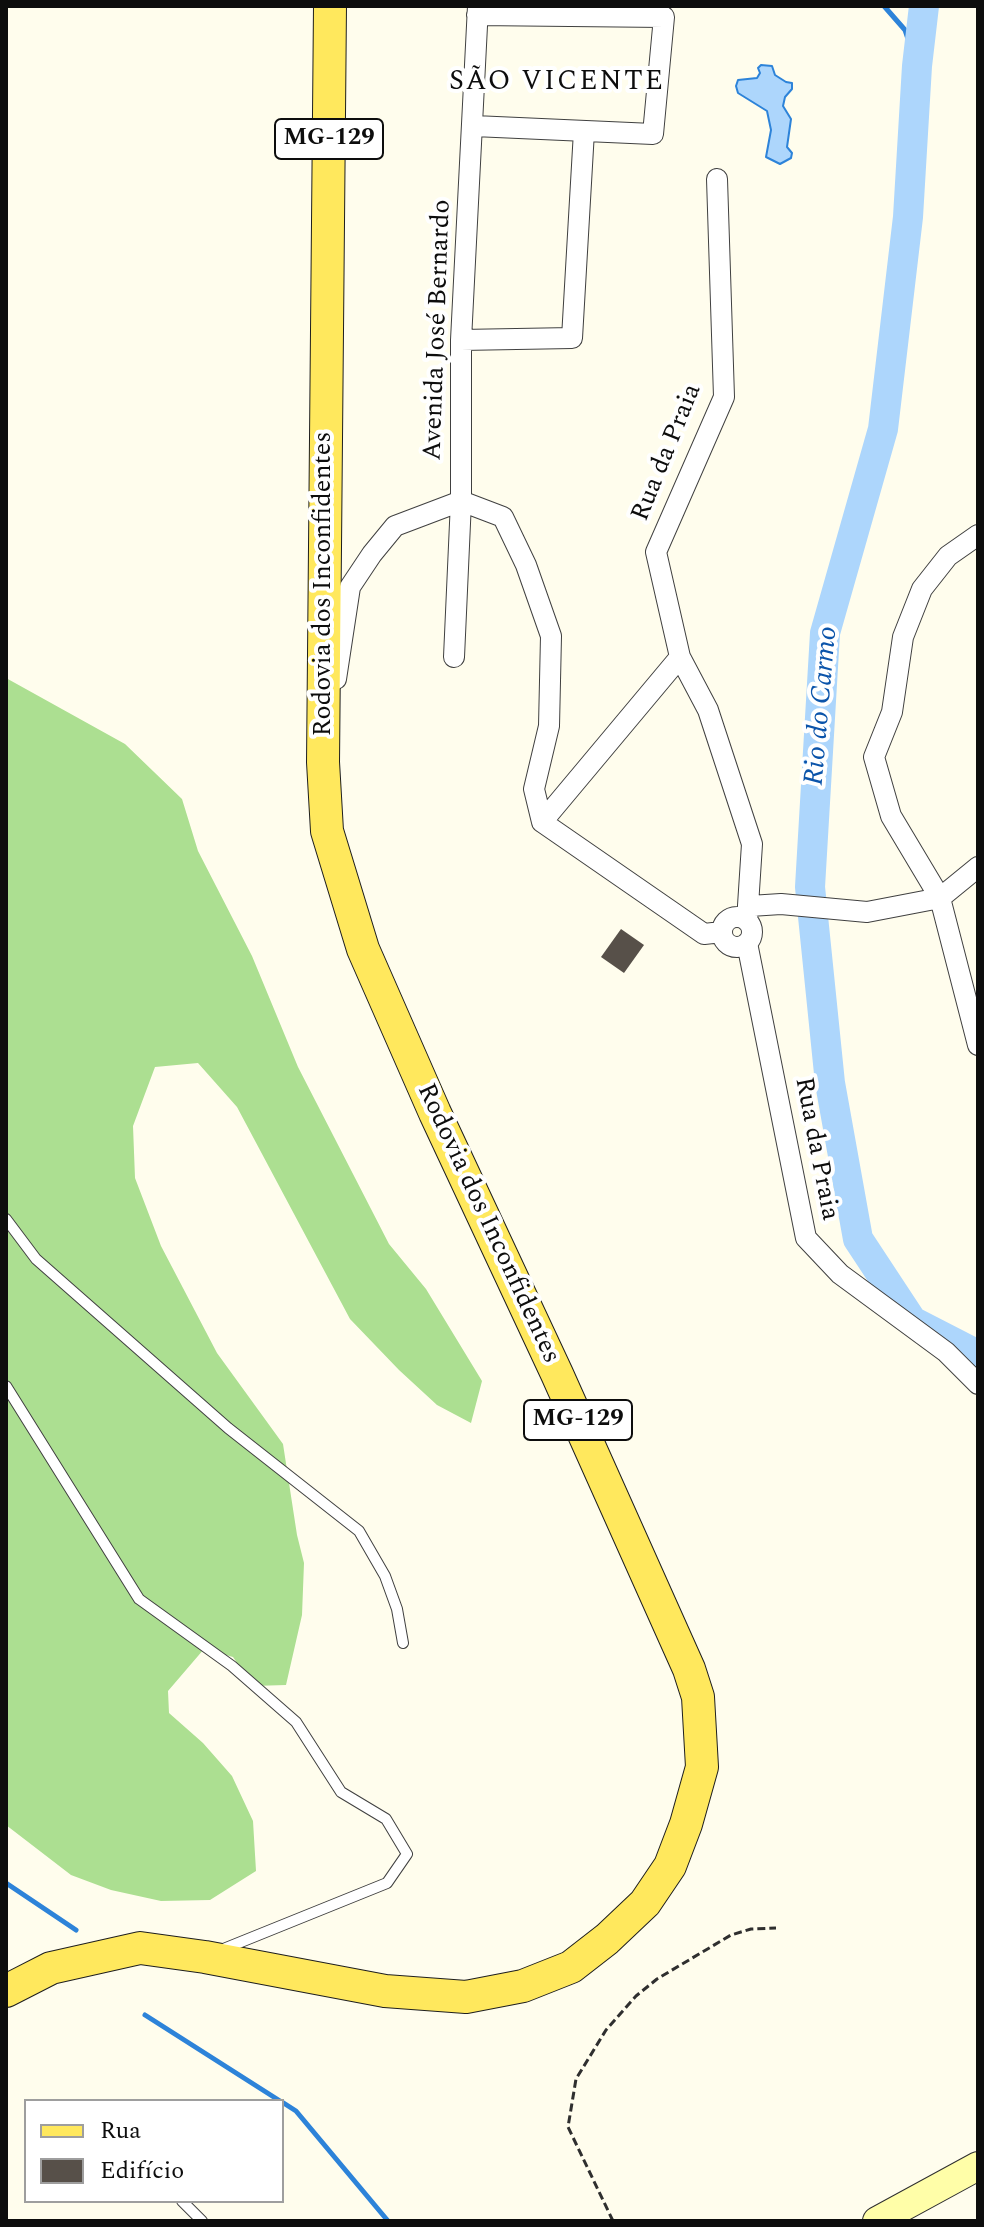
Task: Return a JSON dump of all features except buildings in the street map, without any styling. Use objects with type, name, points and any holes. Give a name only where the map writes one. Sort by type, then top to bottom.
[{"type":"main road","name":"Rodovia dos Inconfidentes","points":[[6,1991],[51,1968],[140,1948],[385,1991],[466,1997],[523,1986],[571,1967],[645,1903],[670,1866],[702,1767],[698,1697],[689,1669],[363,949],[327,831],[323,762],[330,6]]},
{"type":"main road","points":[[877,2221],[978,2166]]},
{"type":"street","points":[[474,126],[653,134],[664,17],[478,11]]},
{"type":"street","name":"Avenida José Bernardo","points":[[454,657],[461,501],[461,340],[478,11]]},
{"type":"street","points":[[461,340],[572,338],[584,131]]},
{"type":"street","name":"Rua da Praia","points":[[717,179],[724,397],[656,552],[680,657],[708,710],[752,844],[748,914]]},
{"type":"street","points":[[323,762],[350,587],[372,554],[395,526],[461,501],[503,517],[526,565],[551,636],[549,726],[534,789],[542,822],[704,934],[722,932]]},
{"type":"street","points":[[978,535],[948,556],[922,589],[903,637],[892,712],[874,757],[891,816],[940,898],[978,1045]]},
{"type":"street","points":[[542,822],[680,657]]},
{"type":"street","points":[[722,932],[729,919],[781,904],[867,912],[940,898],[978,867]]},
{"type":"street","points":[[722,932],[729,944],[738,947],[747,943],[751,934],[748,914]]},
{"type":"street","name":"Rua da Praia","points":[[747,943],[806,1238],[840,1274],[922,1332],[978,1384]]},
{"type":"lane","points":[[6,1219],[36,1259],[228,1428],[359,1531],[385,1576],[397,1609],[403,1643]]},
{"type":"lane","points":[[6,1386],[139,1599],[232,1666],[296,1722],[341,1792],[386,1819],[407,1854],[387,1883],[205,1957]]},
{"type":"lane","points":[[184,2203],[202,2221]]},
{"type":"path","points":[[613,2221],[568,2127],[576,2079],[606,2030],[636,1996],[657,1979],[731,1935],[751,1929],[776,1928]]},
{"type":"green space","points":[[6,678],[125,744],[182,799],[198,851],[252,956],[298,1067],[389,1244],[426,1289],[482,1381],[471,1423],[437,1405],[399,1370],[350,1319],[237,1107],[198,1063],[155,1067],[133,1126],[135,1178],[161,1246],[217,1353],[283,1444],[304,1563],[302,1615],[286,1685],[253,1686],[233,1657],[204,1649],[168,1691],[169,1713],[203,1743],[232,1776],[253,1821],[256,1871],[210,1900],[161,1901],[111,1890],[71,1875],[6,1825]]},
{"type":"water","points":[[761,65],[772,66],[775,75],[792,83],[783,106],[791,119],[787,147],[792,153],[791,158],[780,164],[766,157],[771,130],[767,111],[738,93],[736,86],[738,80],[757,78]]},
{"type":"waterway","points":[[884,6],[905,30],[917,66]]},
{"type":"waterway","name":"Rio do Carmo","points":[[924,6],[917,66],[908,217],[883,429],[825,633],[810,887],[830,1083],[858,1239],[912,1321],[978,1355]]},
{"type":"waterway","points":[[6,1883],[76,1930]]},
{"type":"waterway","points":[[145,2015],[277,2099]]},
{"type":"waterway","points":[[284,2103],[296,2111],[388,2221]]},
{"type":"district","name":"SÃO VICENTE","points":[[557,84]]}]
